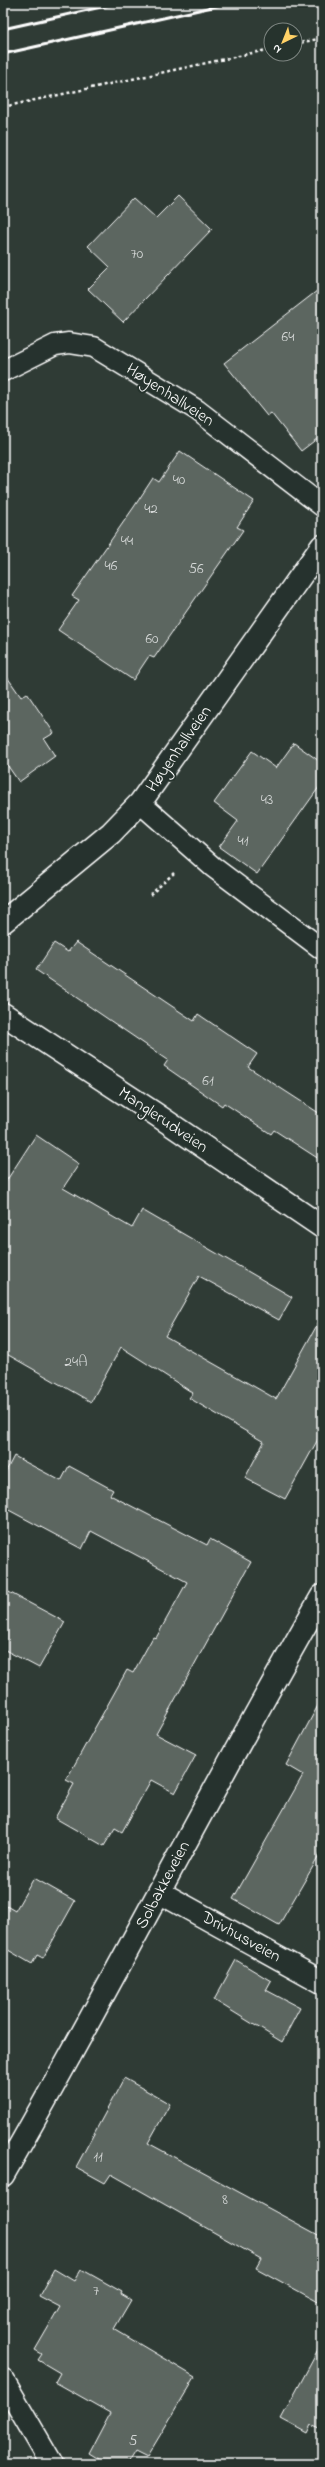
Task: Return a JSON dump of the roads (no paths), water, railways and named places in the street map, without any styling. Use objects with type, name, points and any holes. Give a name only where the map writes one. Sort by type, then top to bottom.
[{"type":"street","name":"Høyenhallveien","points":[[3,922],[111,833],[140,803],[322,546]]},
{"type":"street","name":"Manglerudveien","points":[[3,1014],[322,1227]]},
{"type":"street","name":"Solbakkeveien","points":[[3,2175],[159,1892],[214,1787],[322,1596]]},
{"type":"street","name":"Drivhusveien","points":[[159,1892],[322,1982]]},
{"type":"street","points":[[3,2380],[52,2464]]},
{"type":"lane","name":"Høyenhallveien","points":[[3,371],[55,345],[69,343],[94,347],[197,410],[322,506]]},
{"type":"lane","points":[[140,803],[213,867],[322,949]]},
{"type":"railway","points":[[3,29],[119,3]]},
{"type":"railway","points":[[3,54],[230,3]]}]
